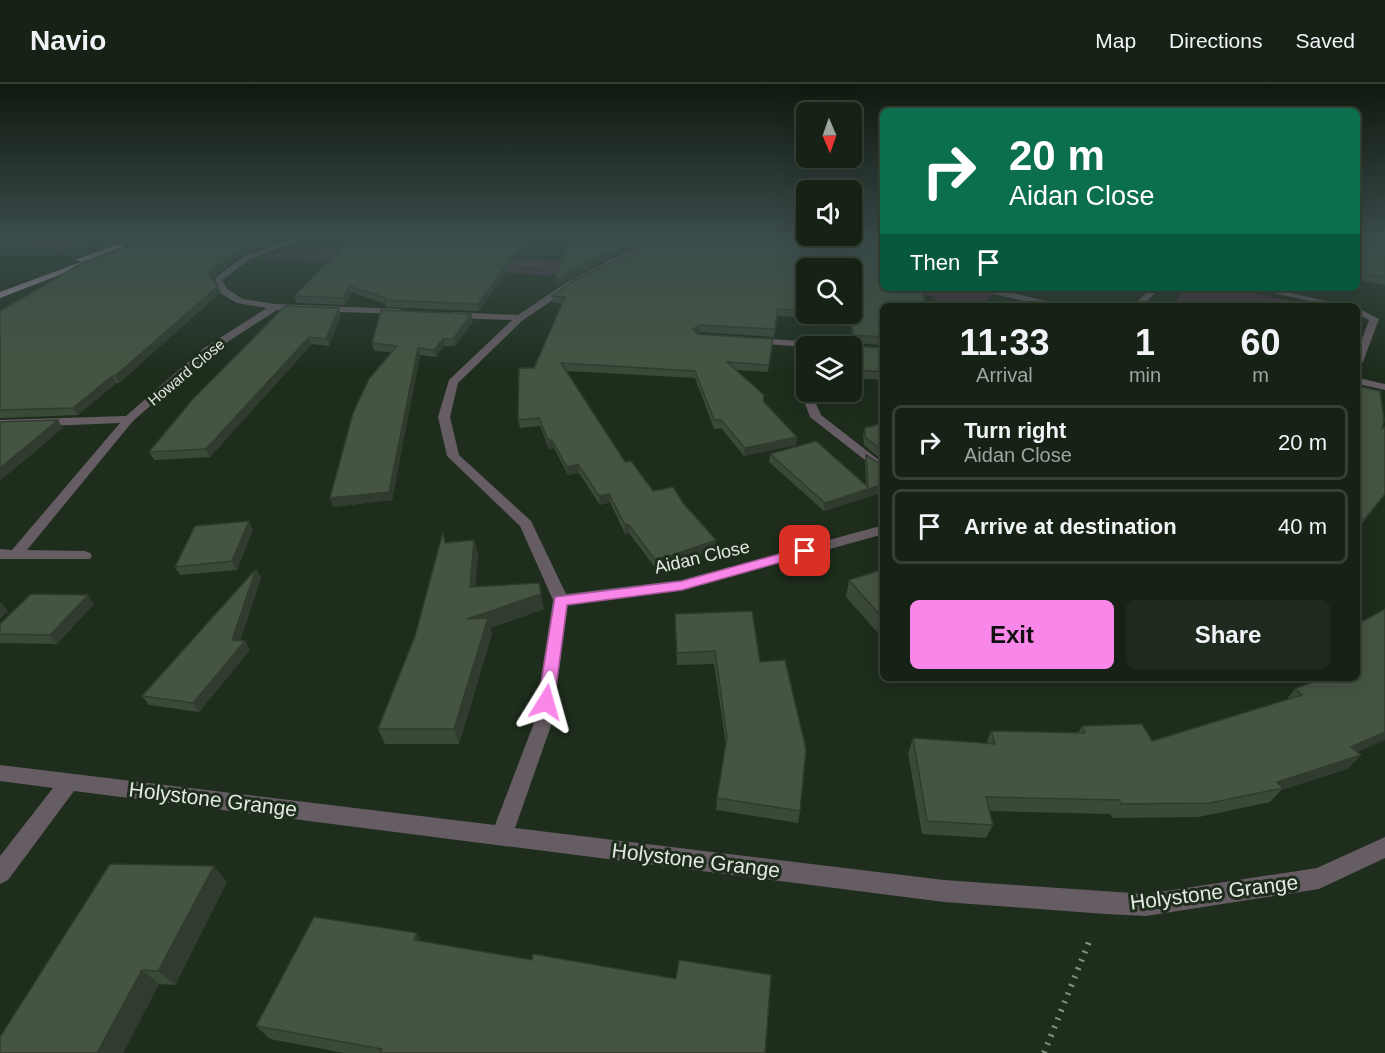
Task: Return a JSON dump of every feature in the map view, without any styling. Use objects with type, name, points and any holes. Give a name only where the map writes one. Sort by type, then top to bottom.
[{"type":"main road","points":[[0,288],[18,282]]},
{"type":"main road","points":[[0,295],[34,282]]},
{"type":"street","points":[[219,282],[223,291],[240,301],[274,307],[415,313]]},
{"type":"street","points":[[501,835],[543,723],[561,600],[526,524],[453,456],[444,417],[453,382],[520,318],[573,282]]},
{"type":"street","points":[[1140,303],[1153,291]]},
{"type":"street","points":[[1270,291],[1330,303]]},
{"type":"street","points":[[997,292],[1042,303]]},
{"type":"street","name":"Howard Close","points":[[7,555],[129,419],[208,350],[274,307]]},
{"type":"street","points":[[1360,312],[1374,319],[1360,357]]},
{"type":"street","points":[[438,314],[520,318]]},
{"type":"street","points":[[746,340],[796,344]]},
{"type":"street","points":[[1360,381],[1385,387]]},
{"type":"street","points":[[810,402],[816,417],[880,468]]},
{"type":"street","name":"Howard Close","points":[[0,424],[129,419]]},
{"type":"street","name":"Aidan Close","points":[[561,600],[682,585],[880,530]]},
{"type":"street","name":"Howard Close","points":[[7,555],[85,556]]},
{"type":"street","name":"Holystone Grange","points":[[0,773],[944,891],[1105,903],[1146,905],[1319,878],[1385,847]]},
{"type":"street","points":[[0,873],[70,781]]},
{"type":"path","points":[[1044,1053],[1105,903]]},
{"type":"shaded area","points":[[862,282],[880,286],[880,291],[998,291],[983,303],[941,303],[931,296],[862,293]]},
{"type":"shaded area","points":[[1184,291],[1243,291],[1300,303],[1174,303]]},
{"type":"building","points":[[49,282],[215,282],[218,286],[115,376],[112,376],[73,408],[0,410],[0,311]]},
{"type":"building","points":[[308,282],[494,282],[478,304],[384,300],[385,298],[349,286],[343,298],[294,296]]},
{"type":"building","points":[[572,282],[796,282],[796,310],[778,309],[775,329],[700,325],[693,329],[697,334],[773,339],[769,365],[727,362],[764,395],[763,401],[797,437],[745,448],[721,420],[714,420],[695,371],[561,363],[625,462],[631,461],[653,491],[673,487],[683,503],[716,540],[656,561],[628,524],[625,525],[609,494],[599,496],[578,464],[567,467],[552,440],[548,440],[539,418],[518,420],[519,368],[534,368],[565,297],[552,296]]},
{"type":"building","points":[[862,282],[880,282],[880,291],[923,291],[925,303],[880,303],[880,337],[853,335],[852,324],[862,324]]},
{"type":"building","points":[[285,306],[339,308],[326,339],[309,337],[206,449],[149,452],[193,399]]},
{"type":"building","points":[[381,310],[471,314],[453,339],[443,339],[434,350],[418,348],[389,492],[330,498],[353,413],[369,379],[397,346],[372,343]]},
{"type":"building","points":[[862,347],[880,348],[880,372],[862,370]]},
{"type":"building","points":[[1360,386],[1380,391],[1384,420],[1382,428],[1385,427],[1385,494],[1364,520],[1360,518]]},
{"type":"building","points":[[58,420],[0,468],[0,422]]},
{"type":"building","points":[[880,424],[880,449],[865,437],[865,428]]},
{"type":"building","points":[[816,441],[868,487],[866,455],[880,464],[880,485],[825,503],[770,454]]},
{"type":"building","points":[[249,521],[232,561],[175,567],[195,526]]},
{"type":"building","points":[[443,532],[445,543],[474,540],[470,587],[539,583],[541,594],[467,619],[488,618],[454,729],[378,729],[415,636]]},
{"type":"building","points":[[256,569],[232,640],[245,641],[193,703],[142,696]]},
{"type":"building","points":[[880,570],[880,615],[849,580]]},
{"type":"building","points":[[31,594],[88,595],[50,635],[0,634],[0,624]]},
{"type":"building","points":[[1385,609],[1385,732],[1351,747],[1361,755],[1277,782],[1283,788],[1210,803],[1121,804],[1119,800],[986,797],[993,825],[927,821],[913,738],[995,744],[991,731],[1085,733],[1082,726],[1142,724],[1152,741],[1302,695],[1295,689],[1315,681],[1360,681],[1360,623]]},
{"type":"building","points":[[752,611],[760,662],[785,660],[806,749],[800,811],[717,798],[727,737],[715,651],[677,653],[675,614]]},
{"type":"building","points":[[110,864],[214,866],[158,971],[142,970],[97,1053],[0,1053],[0,1037]]},
{"type":"building","points":[[314,917],[417,933],[414,940],[532,960],[533,954],[676,979],[679,960],[771,975],[765,1053],[380,1053],[382,1049],[256,1026]]},
{"type":"route","points":[[546,702],[561,600],[682,585],[805,551]]}]
